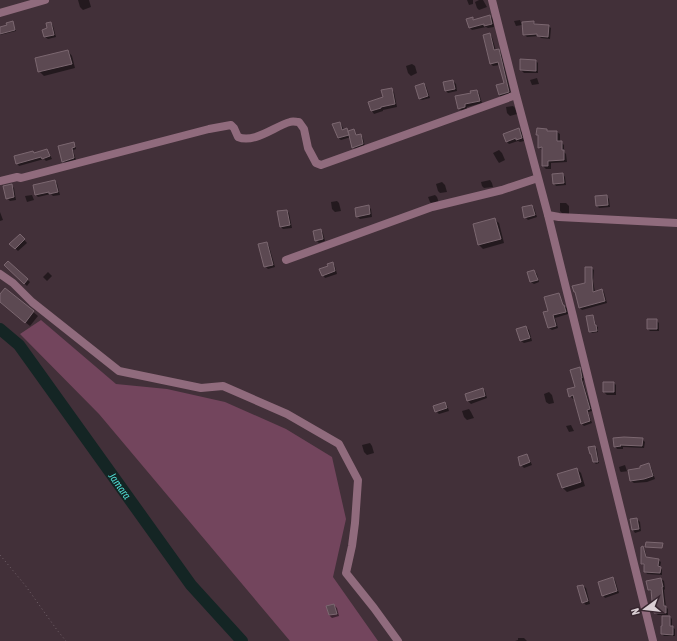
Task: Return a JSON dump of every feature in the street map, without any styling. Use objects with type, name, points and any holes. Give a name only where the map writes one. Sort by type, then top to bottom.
[{"type":"street","points":[[0,13],[46,0]]},
{"type":"street","points":[[492,0],[548,215],[653,641]]},
{"type":"street","points":[[0,181],[17,177],[21,178],[231,124],[238,137],[250,139],[291,122],[299,122],[304,129],[308,148],[316,163],[321,165],[516,95]]},
{"type":"street","points":[[286,260],[432,207],[502,190],[538,178]]},
{"type":"street","points":[[548,215],[560,217],[677,223]]},
{"type":"street","points":[[0,274],[13,283],[32,302],[119,371],[201,388],[223,386],[287,414],[339,444],[358,480],[355,523],[346,573],[398,641]]},
{"type":"path","points":[[0,555],[25,585],[66,641]]},
{"type":"shaded area","points":[[41,320],[116,384],[167,389],[225,402],[286,429],[332,457],[346,519],[333,577],[378,641],[290,641],[99,414],[20,334]]},
{"type":"building","points":[[490,15],[492,24],[484,26],[484,24],[469,28],[466,19],[473,17],[473,20]]},
{"type":"building","points":[[13,21],[15,30],[0,34],[0,27]]},
{"type":"building","points":[[534,21],[534,24],[549,25],[548,37],[537,36],[537,34],[523,35],[522,22]]},
{"type":"building","points":[[51,22],[54,35],[44,37],[42,30],[47,28],[46,23]]},
{"type":"building","points":[[490,33],[494,50],[499,49],[509,92],[499,95],[496,85],[504,83],[498,62],[490,64],[483,35]]},
{"type":"building","points":[[68,50],[72,64],[38,72],[35,58]]},
{"type":"building","points":[[520,59],[536,60],[536,71],[520,70]]},
{"type":"building","points":[[453,80],[455,89],[445,91],[443,82]]},
{"type":"building","points":[[424,83],[428,96],[419,99],[415,86]]},
{"type":"building","points":[[392,88],[395,104],[371,111],[368,102],[383,97],[381,90]]},
{"type":"building","points":[[477,90],[480,101],[465,104],[465,107],[458,109],[455,96],[471,93],[470,91]]},
{"type":"building","points":[[340,122],[342,130],[347,128],[349,135],[338,138],[332,124]]},
{"type":"building","points":[[519,128],[522,138],[516,140],[516,138],[506,142],[503,134]]},
{"type":"building","points":[[537,128],[547,129],[547,131],[557,131],[557,141],[562,141],[564,160],[548,161],[548,166],[542,166],[542,147],[538,148],[538,135],[536,135]]},
{"type":"building","points":[[354,129],[356,135],[361,134],[363,144],[352,148],[348,131]]},
{"type":"building","points":[[74,142],[75,147],[72,148],[74,158],[62,162],[58,146]]},
{"type":"building","points":[[47,149],[50,156],[16,164],[14,156],[33,151],[34,153]]},
{"type":"building","points":[[563,173],[564,183],[553,184],[552,174]]},
{"type":"building","points":[[55,180],[58,192],[35,195],[33,185]]},
{"type":"building","points":[[12,184],[14,197],[6,199],[3,186]]},
{"type":"building","points":[[607,195],[608,205],[596,206],[595,196]]},
{"type":"building","points":[[369,205],[370,214],[356,217],[355,208]]},
{"type":"building","points":[[532,205],[535,215],[524,218],[522,207]]},
{"type":"building","points":[[287,210],[290,225],[280,227],[277,211]]},
{"type":"building","points":[[495,218],[501,239],[478,245],[473,224]]},
{"type":"building","points":[[321,229],[323,239],[315,241],[313,231]]},
{"type":"building","points":[[20,234],[25,239],[15,249],[9,244]]},
{"type":"building","points":[[267,242],[273,265],[264,267],[258,244]]},
{"type":"building","points":[[8,261],[28,279],[24,284],[4,265]]},
{"type":"building","points":[[333,262],[335,271],[322,276],[319,269],[328,266],[327,264]]},
{"type":"building","points":[[585,267],[592,267],[593,292],[602,289],[605,301],[579,308],[572,286],[585,283]]},
{"type":"building","points":[[534,270],[538,280],[530,282],[527,272]]},
{"type":"building","points":[[5,288],[34,311],[25,323],[0,302],[0,294]]},
{"type":"building","points":[[559,293],[566,312],[553,315],[556,326],[548,328],[543,312],[548,311],[544,297]]},
{"type":"building","points":[[593,315],[597,331],[589,332],[586,316]]},
{"type":"building","points":[[647,319],[657,319],[657,329],[647,329]]},
{"type":"building","points":[[526,326],[530,338],[520,341],[516,329]]},
{"type":"building","points":[[580,367],[581,378],[590,409],[587,410],[590,421],[581,424],[573,395],[569,397],[567,389],[575,387],[570,370]]},
{"type":"building","points":[[603,382],[614,382],[614,392],[603,392]]},
{"type":"building","points":[[483,388],[485,396],[467,401],[465,394]]},
{"type":"building","points":[[445,402],[447,408],[435,412],[433,406]]},
{"type":"building","points":[[613,438],[643,438],[642,446],[620,445],[621,446],[614,447]]},
{"type":"building","points":[[595,446],[598,462],[593,462],[588,447]]},
{"type":"building","points":[[527,454],[530,462],[520,466],[518,457]]},
{"type":"building","points":[[649,463],[653,476],[630,481],[628,470],[640,468],[640,466]]},
{"type":"building","points":[[577,468],[581,482],[562,488],[557,474]]},
{"type":"building","points":[[637,518],[639,529],[632,530],[630,519]]},
{"type":"building","points":[[646,542],[663,543],[662,548],[645,547]]},
{"type":"building","points":[[643,546],[646,557],[659,559],[658,566],[661,567],[660,573],[644,572],[644,564],[641,564],[641,547]]},
{"type":"building","points":[[613,577],[617,591],[602,596],[598,582]]},
{"type":"building","points":[[661,578],[666,613],[654,613],[654,601],[652,601],[651,590],[648,590],[646,581]]},
{"type":"building","points":[[583,585],[588,601],[582,603],[577,586]]},
{"type":"building","points":[[334,604],[337,614],[329,615],[326,606]]},
{"type":"building","points":[[662,616],[670,616],[670,626],[673,626],[673,635],[661,634]]},
{"type":"waterway","name":"Jamara","points":[[0,329],[19,345],[191,585],[242,641]]}]
